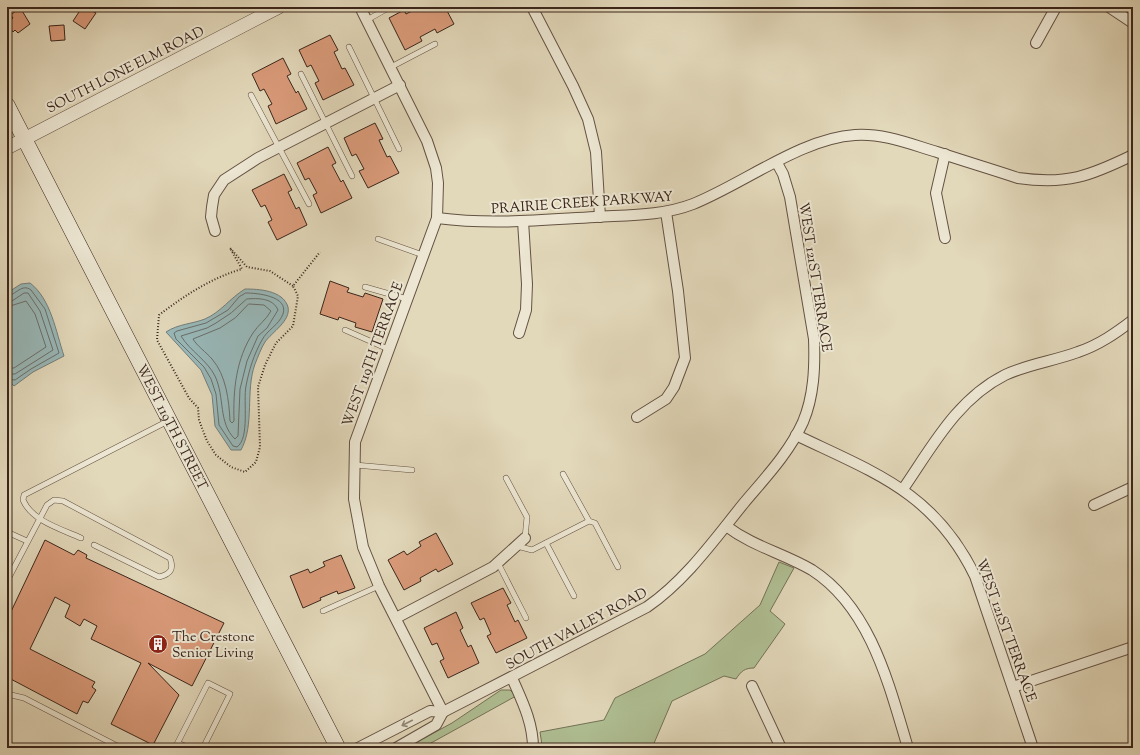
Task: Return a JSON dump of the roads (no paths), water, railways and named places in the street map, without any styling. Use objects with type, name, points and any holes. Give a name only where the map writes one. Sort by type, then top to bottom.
[{"type":"main road","name":"WEST 119TH STREET","points":[[7,105],[338,748]]},
{"type":"street","name":"SOUTH LONE ELM ROAD","points":[[7,148],[279,7]]},
{"type":"street","name":"WEST 119TH TERRACE","points":[[360,7],[427,141],[436,168],[438,183],[437,218],[355,442],[354,499],[363,547],[379,586],[443,712]]},
{"type":"street","points":[[532,7],[573,86],[588,119],[596,152],[600,217]]},
{"type":"street","points":[[1036,44],[1056,7]]},
{"type":"street","points":[[1109,7],[1133,23]]},
{"type":"street","points":[[215,231],[212,217],[214,195],[224,180],[258,158],[400,85]]},
{"type":"street","name":"PRAIRIE CREEK PARKWAY","points":[[437,218],[484,223],[666,212],[696,203],[818,143],[853,135],[888,137],[1018,178],[1047,181],[1085,177],[1133,155]]},
{"type":"street","points":[[945,154],[936,193],[945,238]]},
{"type":"street","name":"WEST 121ST TERRACE","points":[[777,163],[783,174],[790,197],[814,339],[814,375],[803,422],[796,435],[868,469],[903,489],[929,510],[948,531],[967,560],[975,576],[1033,748]]},
{"type":"street","points":[[637,417],[666,399],[674,387],[685,358],[678,291],[666,212]]},
{"type":"street","points":[[519,333],[526,310],[527,291],[523,221]]},
{"type":"street","points":[[903,489],[957,412],[984,388],[1014,371],[1091,347],[1112,336],[1133,320]]},
{"type":"street","name":"SOUTH VALLEY ROAD","points":[[358,748],[430,711],[443,712],[512,678],[633,615],[663,597],[726,526],[777,463],[796,435]]},
{"type":"street","points":[[1094,505],[1133,487]]},
{"type":"street","points":[[726,526],[752,543],[813,571],[845,600],[873,646],[908,748]]},
{"type":"street","points":[[396,618],[498,563],[525,538]]},
{"type":"street","points":[[1013,687],[1133,647]]},
{"type":"street","points":[[512,678],[528,714],[533,736],[533,748]]},
{"type":"street","points":[[752,686],[781,748]]},
{"type":"street","name":"SOUTH VALLEY ROAD","points":[[396,748],[436,724],[443,712]]},
{"type":"lane","points":[[367,20],[390,7]]},
{"type":"lane","points":[[391,67],[435,44]]},
{"type":"lane","points":[[349,47],[399,149]]},
{"type":"lane","points":[[301,74],[352,176]]},
{"type":"lane","points":[[251,95],[309,204]]},
{"type":"lane","points":[[378,239],[424,255]]},
{"type":"lane","points":[[365,287],[407,299]]},
{"type":"lane","points":[[344,330],[388,349]]},
{"type":"lane","points":[[81,538],[39,519],[25,505],[22,500],[24,495],[169,420]]},
{"type":"lane","points":[[355,465],[412,470]]},
{"type":"lane","points":[[563,474],[589,521],[595,523],[618,567]]},
{"type":"lane","points":[[506,478],[527,517],[525,538]]},
{"type":"lane","points":[[7,581],[47,505],[54,500],[63,501],[170,558],[173,565],[171,571],[167,575],[160,577],[94,545]]},
{"type":"lane","points":[[517,546],[532,550],[589,521]]},
{"type":"lane","points":[[7,532],[28,541]]},
{"type":"lane","points":[[546,543],[574,596]]},
{"type":"lane","points":[[498,563],[526,618]]},
{"type":"lane","points":[[323,611],[379,586]]},
{"type":"lane","points":[[175,748],[208,683],[230,694],[203,748]]},
{"type":"lane","points":[[7,694],[24,698],[121,748]]},
{"type":"lane","points":[[178,742],[189,748]]},
{"type":"water","points":[[30,283],[43,298],[48,307],[64,356],[33,372],[14,386],[11,383],[7,383],[7,293],[21,284]]},
{"type":"water","points":[[245,289],[263,290],[276,294],[285,301],[288,307],[288,312],[284,322],[265,342],[255,364],[252,375],[248,430],[241,450],[231,450],[215,426],[212,395],[201,370],[166,332],[175,327],[200,321],[211,316]]},
{"type":"place","name":"The Crestone Senior Living","points":[[158,644]]}]
